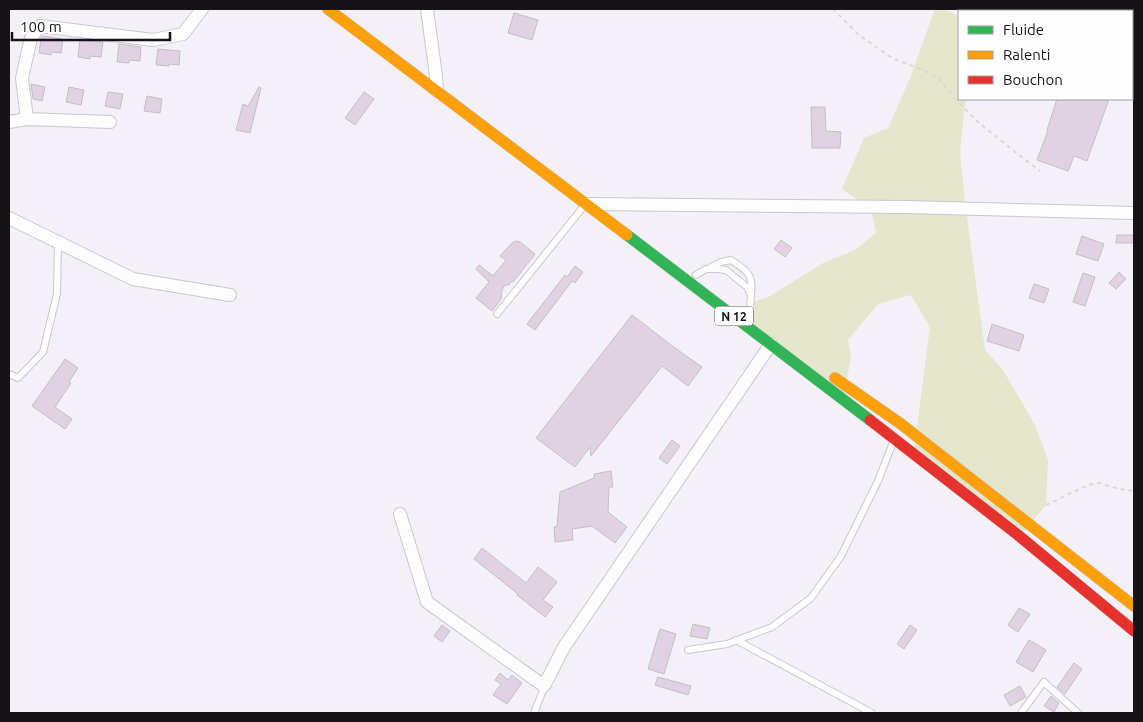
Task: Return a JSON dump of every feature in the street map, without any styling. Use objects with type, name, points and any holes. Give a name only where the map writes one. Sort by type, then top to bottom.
[{"type":"main road","name":"N 12","points":[[328,9],[895,439],[1134,631]]},
{"type":"main road","name":"N 12","points":[[420,64],[677,262],[792,347]]},
{"type":"main road","points":[[823,369],[901,424],[1134,606]]},
{"type":"street","points":[[27,119],[22,78],[31,38],[40,26],[153,40],[183,34],[202,9]]},
{"type":"street","points":[[427,9],[436,76],[436,91]]},
{"type":"street","points":[[9,122],[27,119],[110,122]]},
{"type":"street","points":[[586,204],[1134,213]]},
{"type":"street","points":[[9,218],[133,280],[230,295]]},
{"type":"street","points":[[400,514],[427,602],[544,686],[564,647],[771,344]]},
{"type":"lane","points":[[497,314],[586,204]]},
{"type":"lane","points":[[9,374],[18,378],[44,352],[57,294],[58,243]]},
{"type":"lane","points":[[696,275],[722,262],[731,260],[746,271],[753,282],[750,317]]},
{"type":"lane","points":[[706,269],[726,270],[747,287],[751,295]]},
{"type":"lane","points":[[688,650],[727,644],[772,627],[811,598],[841,556],[878,481],[895,439]]},
{"type":"lane","points":[[736,640],[872,713]]},
{"type":"lane","points":[[1021,713],[1044,682],[1078,713]]},
{"type":"lane","points":[[534,713],[544,686]]},
{"type":"path","points":[[833,9],[859,35],[892,58],[938,78],[956,100],[979,123],[1040,170]]},
{"type":"path","points":[[1046,505],[1088,485],[1099,483],[1134,491]]},
{"type":"green space","points":[[935,9],[943,9],[958,16],[958,100],[967,100],[965,104],[960,152],[985,350],[1003,370],[1035,425],[1048,460],[1046,505],[1023,533],[914,449],[930,327],[911,295],[878,304],[848,340],[851,357],[844,395],[749,322],[750,303],[768,297],[823,263],[855,250],[876,233],[871,209],[842,189],[864,138],[888,128],[910,78]]},
{"type":"building","points":[[514,13],[538,20],[532,40],[508,33]]},
{"type":"building","points":[[43,36],[63,39],[61,53],[52,52],[51,55],[39,53]]},
{"type":"building","points":[[80,40],[103,42],[101,57],[90,56],[90,59],[78,57]]},
{"type":"building","points":[[119,44],[141,47],[140,61],[130,60],[129,63],[117,62]]},
{"type":"building","points":[[158,49],[180,51],[179,65],[156,65]]},
{"type":"building","points":[[31,84],[45,87],[42,101],[33,99]]},
{"type":"building","points":[[69,87],[84,90],[81,105],[66,102]]},
{"type":"building","points":[[259,87],[261,88],[250,133],[236,130],[243,104],[248,106]]},
{"type":"building","points":[[108,92],[123,94],[120,109],[105,106]]},
{"type":"building","points":[[364,92],[374,99],[355,125],[345,118]]},
{"type":"building","points":[[147,96],[162,99],[160,113],[144,111]]},
{"type":"building","points":[[1057,100],[1109,100],[1087,161],[1074,156],[1068,171],[1037,160]]},
{"type":"building","points":[[811,107],[825,107],[826,131],[841,132],[840,148],[812,148]]},
{"type":"building","points":[[1117,235],[1134,235],[1134,243],[1116,243]]},
{"type":"building","points":[[1082,236],[1104,244],[1098,261],[1076,254]]},
{"type":"building","points":[[781,240],[792,248],[785,257],[774,249]]},
{"type":"building","points":[[515,241],[520,242],[535,254],[514,281],[509,285],[505,285],[502,290],[501,299],[492,311],[476,298],[489,282],[476,269],[479,265],[493,276],[506,260],[500,256]]},
{"type":"building","points":[[575,266],[583,272],[575,283],[572,281],[535,330],[527,324],[565,275],[567,277]]},
{"type":"building","points":[[1119,272],[1126,279],[1116,289],[1109,283]]},
{"type":"building","points":[[1083,273],[1095,277],[1085,306],[1073,302]]},
{"type":"building","points":[[1034,284],[1049,289],[1044,303],[1029,298]]},
{"type":"building","points":[[632,315],[702,367],[688,386],[662,366],[591,456],[590,447],[575,467],[536,438]]},
{"type":"building","points":[[992,324],[1024,335],[1019,351],[987,341]]},
{"type":"building","points":[[65,359],[78,368],[69,382],[71,383],[55,407],[72,419],[65,429],[32,406]]},
{"type":"building","points":[[672,440],[680,446],[667,464],[659,458]]},
{"type":"building","points":[[611,471],[613,487],[609,487],[608,512],[627,527],[615,543],[592,526],[572,529],[573,540],[555,542],[554,527],[557,526],[560,492],[594,478],[594,474]]},
{"type":"building","points":[[482,548],[526,583],[538,567],[557,582],[543,600],[553,607],[545,617],[474,559]]},
{"type":"building","points":[[1019,608],[1030,614],[1018,632],[1008,625]]},
{"type":"building","points":[[693,624],[710,628],[707,639],[690,636]]},
{"type":"building","points":[[442,625],[450,631],[442,642],[434,636]]},
{"type":"building","points":[[910,625],[917,630],[904,649],[897,644]]},
{"type":"building","points":[[660,629],[676,634],[664,674],[648,669]]},
{"type":"building","points":[[1029,640],[1046,650],[1033,672],[1016,662]]},
{"type":"building","points":[[1074,663],[1082,669],[1065,694],[1057,687]]},
{"type":"building","points":[[500,673],[508,680],[512,675],[522,683],[507,704],[493,695],[501,684],[495,680]]},
{"type":"building","points":[[658,677],[691,686],[688,695],[655,685]]},
{"type":"building","points":[[1020,686],[1026,697],[1010,706],[1004,695]]},
{"type":"building","points":[[1051,696],[1059,703],[1054,712],[1044,706]]},
{"type":"traffic: fast","points":[[627,235],[870,420]]},
{"type":"traffic: slow","points":[[328,9],[627,235]]},
{"type":"traffic: slow","points":[[835,378],[901,424],[1134,606]]},
{"type":"traffic: jam","points":[[870,420],[1018,535],[1134,631]]}]
